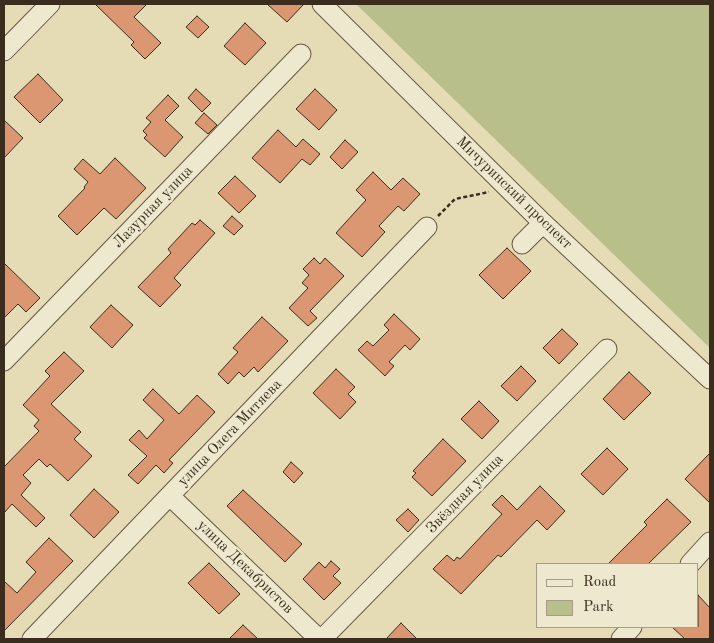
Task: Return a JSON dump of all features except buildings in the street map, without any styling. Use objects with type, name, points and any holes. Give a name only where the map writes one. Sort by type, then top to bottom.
[{"type":"street","points":[[4,51],[50,4]]},
{"type":"street","name":"Мичуринский проспект","points":[[322,4],[543,223],[710,379]]},
{"type":"street","name":"Лазурная улица","points":[[4,361],[302,54]]},
{"type":"street","points":[[522,244],[543,223]]},
{"type":"street","name":"улица Олега Митяева","points":[[32,639],[427,227]]},
{"type":"street","name":"Звёздная улица","points":[[321,639],[607,349]]},
{"type":"street","name":"улица Декабристов","points":[[170,496],[321,639]]},
{"type":"street","points":[[691,563],[710,542]]},
{"type":"street","points":[[621,639],[631,628]]},
{"type":"path","points":[[427,227],[454,199],[508,188]]},
{"type":"green space","points":[[356,4],[710,4],[710,348]]}]
